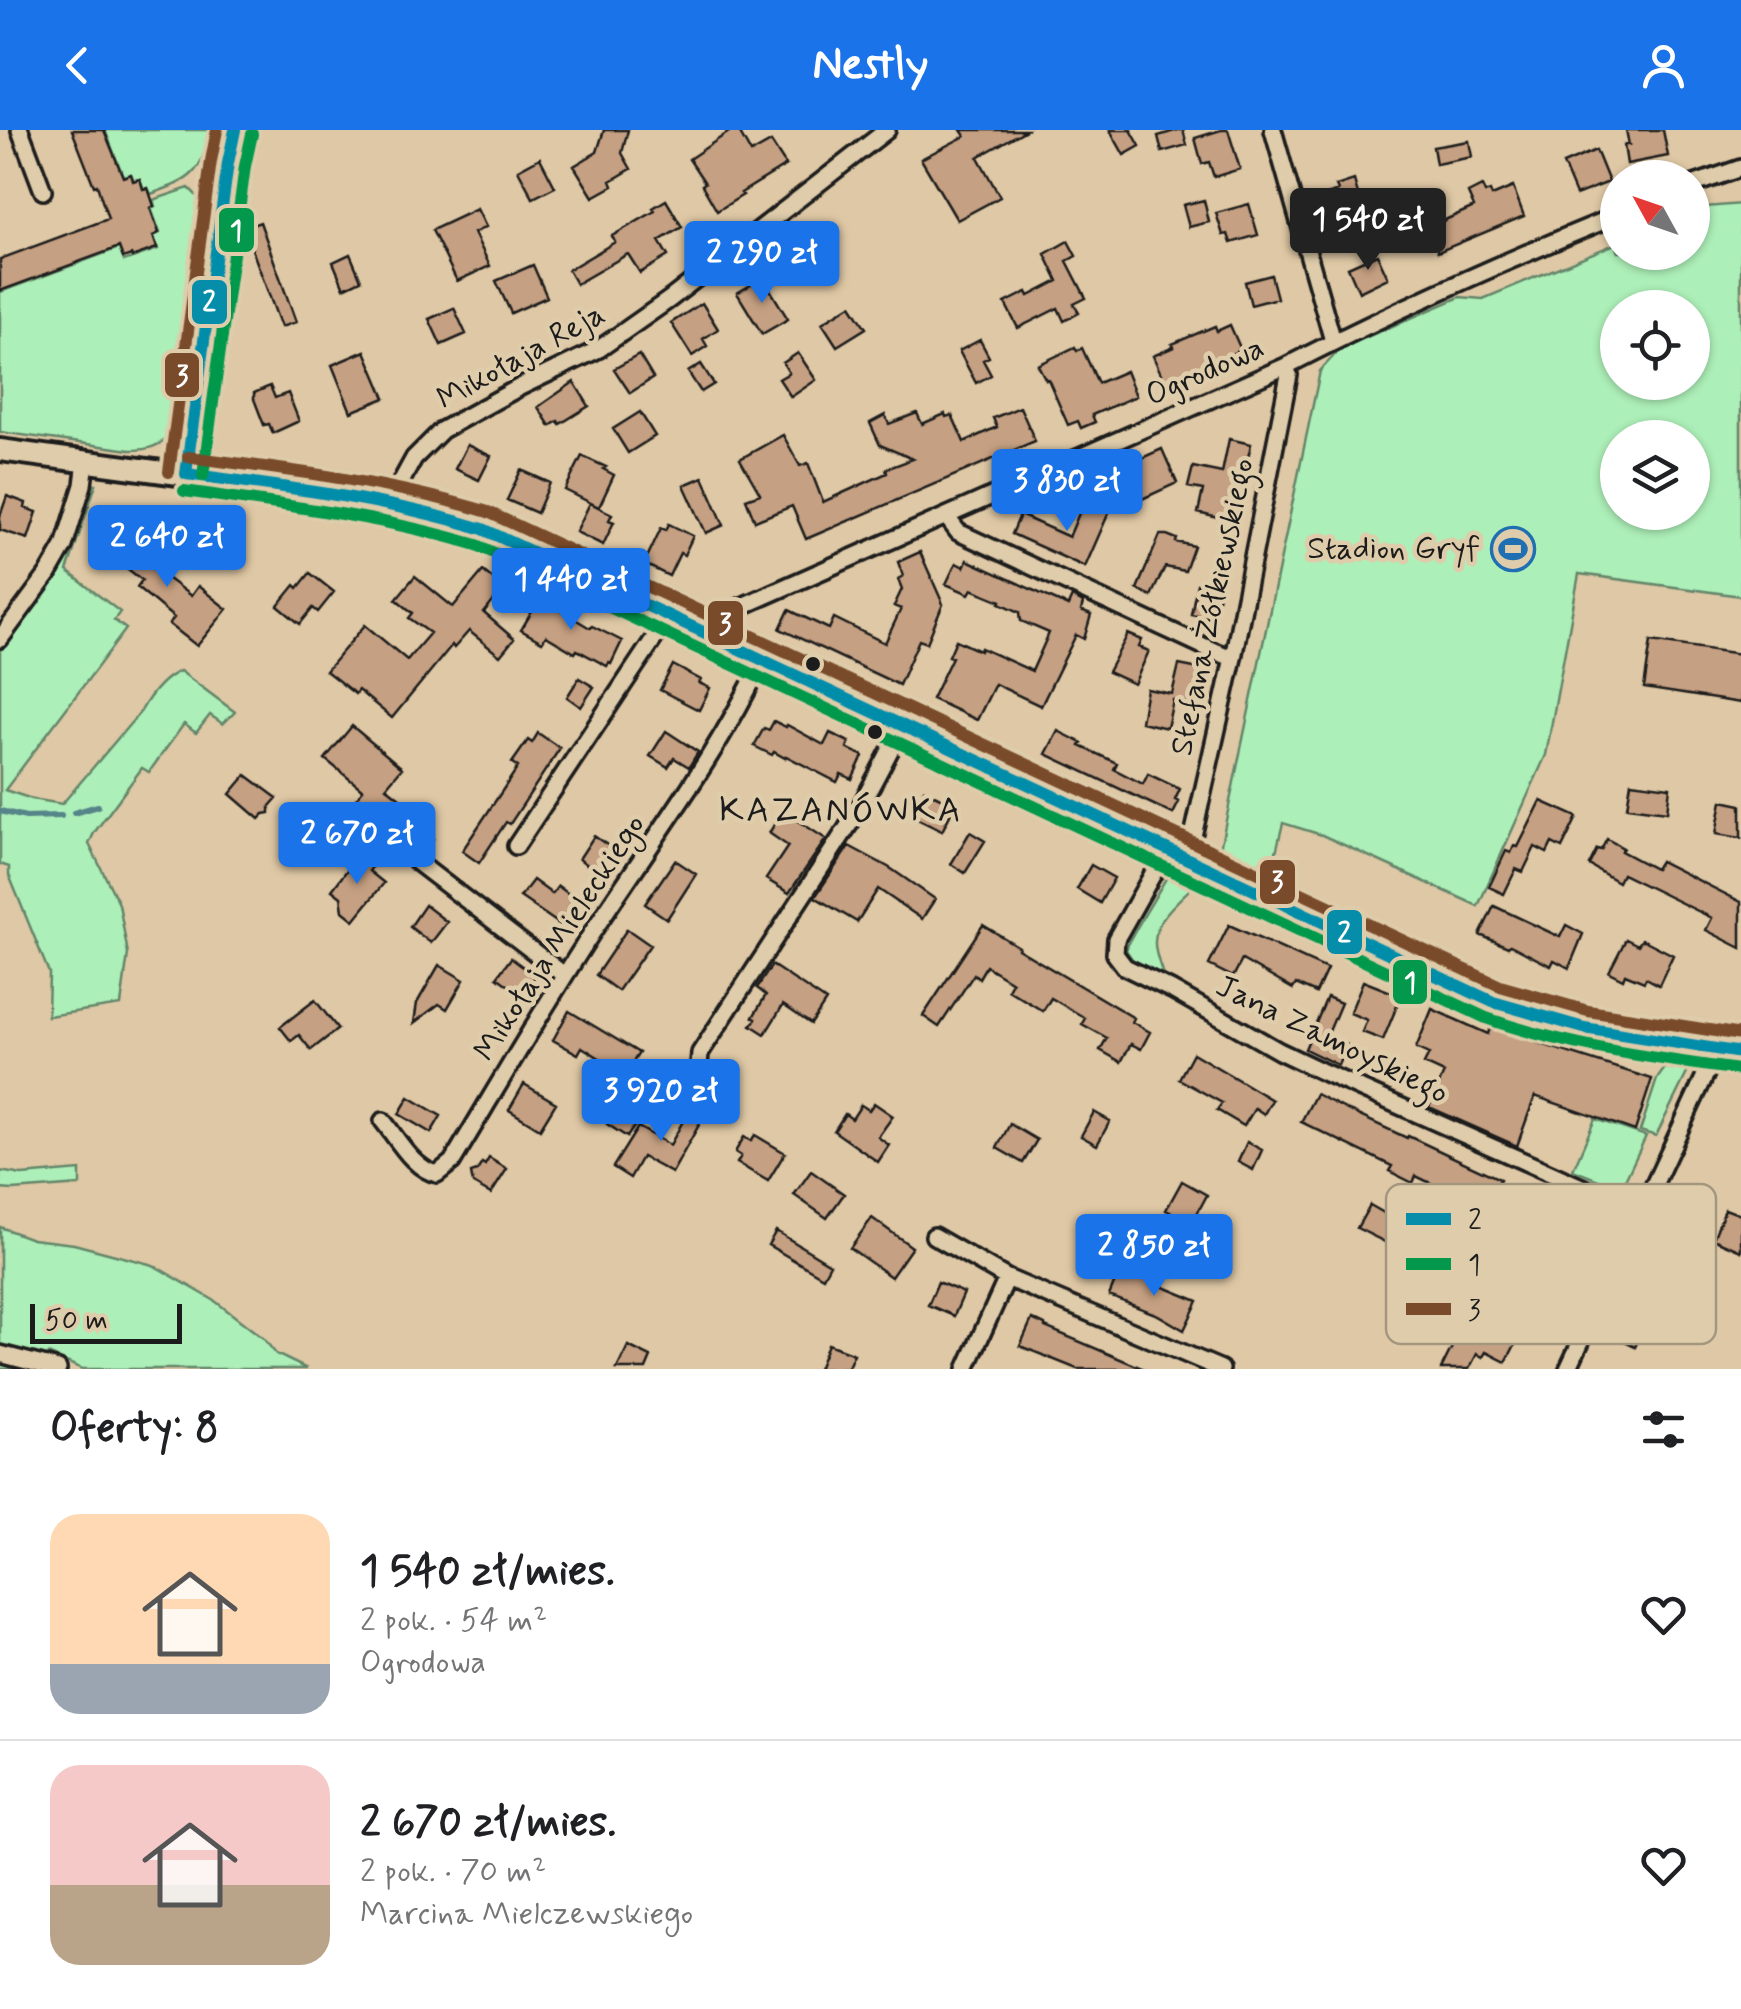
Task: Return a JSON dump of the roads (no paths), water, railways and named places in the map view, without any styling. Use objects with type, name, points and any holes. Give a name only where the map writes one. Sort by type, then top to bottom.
[{"type":"street","points":[[20,130],[44,191]]},
{"type":"street","points":[[186,474],[235,130]]},
{"type":"street","points":[[1272,130],[1333,341]]},
{"type":"street","name":"Mikołaja Reja","points":[[393,503],[414,458],[442,430],[600,349],[670,299],[880,132]]},
{"type":"street","points":[[1710,178],[1741,168]]},
{"type":"street","name":"Ogrodowa","points":[[714,637],[720,624],[740,606],[1286,366],[1333,341],[1600,222]]},
{"type":"street","name":"Stefana Żółkiewskiego","points":[[1176,853],[1191,845],[1233,658],[1289,375],[1286,366]]},
{"type":"street","points":[[0,450],[393,503],[446,516],[483,529],[763,659],[1492,1002],[1532,1016],[1614,1035],[1741,1053]]},
{"type":"street","points":[[0,639],[64,546],[83,485],[86,461]]},
{"type":"street","points":[[946,516],[958,532],[1233,658]]},
{"type":"street","points":[[516,846],[670,616]]},
{"type":"street","name":"Mikołaja Mieleckiego","points":[[383,1120],[429,1172],[437,1174],[452,1162],[564,975],[696,780],[763,659]]},
{"type":"street","points":[[710,1078],[698,1066],[700,1053],[858,812],[903,726]]},
{"type":"street","name":"Jana Zamoyskiego","points":[[1176,853],[1116,939],[1115,954],[1125,967],[1321,1071],[1575,1184]]},
{"type":"street","points":[[417,862],[564,975]]},
{"type":"street","points":[[1654,1184],[1717,1050]]},
{"type":"street","points":[[934,1236],[1007,1278],[1221,1369]]},
{"type":"street","points":[[966,1369],[1007,1278]]},
{"type":"street","points":[[1568,1369],[1580,1344]]},
{"type":"street","points":[[0,1354],[58,1369]]},
{"type":"waterway","points":[[74,813],[98,806]]},
{"type":"waterway","points":[[0,811],[26,817],[61,816]]},
{"type":"place","name":"Stadion Gryf","points":[[1513,549]]},
{"type":"district","name":"KAZANÓWKA","points":[[841,811]]}]
